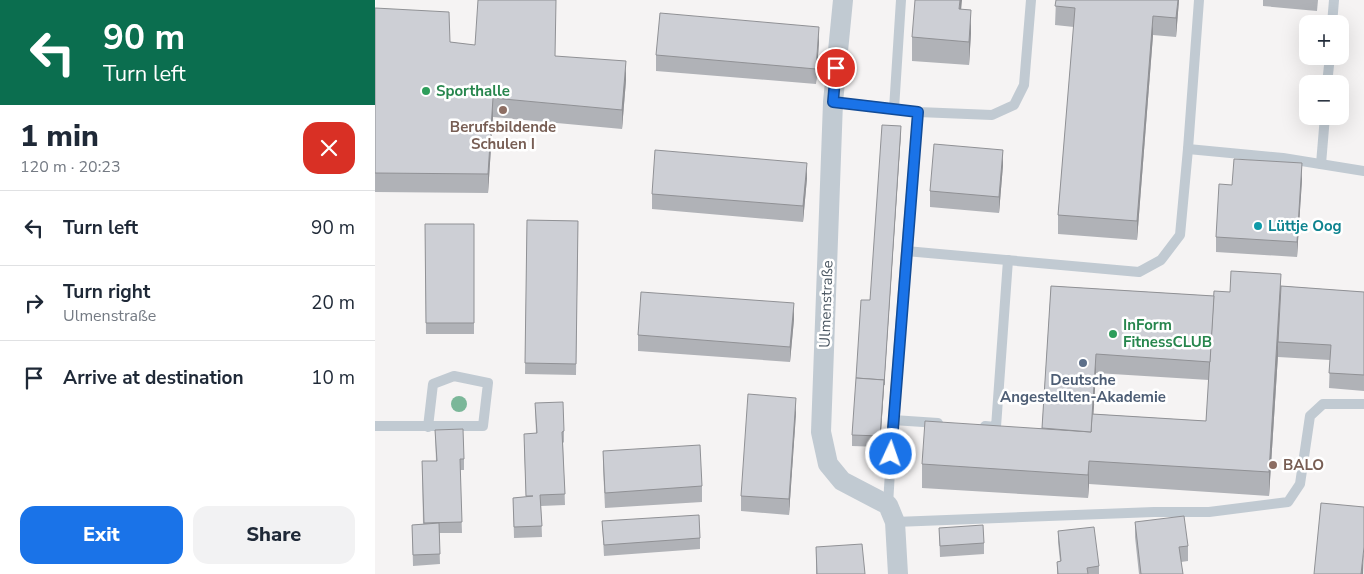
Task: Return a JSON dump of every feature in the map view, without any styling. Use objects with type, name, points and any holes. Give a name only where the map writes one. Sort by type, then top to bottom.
[{"type":"street","name":"Ulmenstraße","points":[[843,0],[833,102],[821,432],[827,464],[842,481],[892,514]]},
{"type":"street","points":[[892,514],[898,574]]},
{"type":"lane","points":[[894,109],[901,0]]},
{"type":"lane","points":[[833,102],[918,112],[992,115],[1014,104],[1024,85],[1031,0]]},
{"type":"lane","points":[[907,251],[1139,272],[1161,260],[1180,235],[1199,0]]},
{"type":"lane","points":[[1333,15],[1334,0]]},
{"type":"lane","points":[[918,112],[893,420],[892,514],[1209,512],[1287,502],[1300,484],[1309,416],[1323,404],[1364,404]]},
{"type":"lane","points":[[1321,164],[1324,125]]},
{"type":"lane","points":[[1188,149],[1283,158],[1364,171]]},
{"type":"lane","points":[[977,426],[996,427],[1008,260]]},
{"type":"lane","points":[[375,426],[428,427],[483,426],[488,383],[454,376],[433,384],[428,427]]},
{"type":"lane","points":[[893,420],[949,424]]},
{"type":"building","points":[[478,0],[556,0],[555,56],[626,61],[622,110],[493,98],[488,174],[375,173],[375,8],[449,12],[450,42],[475,45]]},
{"type":"building","points":[[915,0],[960,0],[959,9],[971,10],[969,42],[912,37]]},
{"type":"building","points":[[1056,0],[1178,0],[1176,18],[1153,16],[1137,221],[1058,215],[1075,8],[1055,6]]},
{"type":"building","points":[[660,13],[819,27],[816,69],[656,55]]},
{"type":"building","points":[[882,125],[901,126],[884,385],[884,380],[856,378],[861,300],[870,300]]},
{"type":"building","points":[[934,144],[1003,150],[999,197],[930,191]]},
{"type":"building","points":[[655,150],[807,163],[803,206],[652,194]]},
{"type":"building","name":"Lüttje Oog","points":[[1234,159],[1302,163],[1297,242],[1216,237],[1219,184],[1232,185]]},
{"type":"building","points":[[527,220],[578,221],[576,364],[525,363]]},
{"type":"building","points":[[425,224],[474,224],[474,323],[426,323]]},
{"type":"building","points":[[1231,271],[1281,274],[1269,472],[1089,461],[1088,475],[922,464],[925,421],[1091,432],[1092,414],[1206,421],[1214,291],[1230,292]]},
{"type":"building","points":[[1051,286],[1214,296],[1210,362],[1096,354],[1091,432],[1042,428]]},
{"type":"building","points":[[1281,286],[1364,292],[1364,375],[1329,373],[1331,345],[1278,342]]},
{"type":"building","points":[[641,292],[794,303],[790,347],[638,335]]},
{"type":"building","points":[[856,378],[884,380],[880,436],[852,435]]},
{"type":"building","points":[[748,394],[796,398],[789,499],[741,496]]},
{"type":"building","points":[[563,402],[564,431],[562,432],[565,494],[540,495],[542,526],[514,527],[513,498],[533,496],[526,496],[524,434],[537,433],[535,403]]},
{"type":"building","points":[[463,429],[464,459],[460,459],[462,522],[424,523],[422,461],[437,461],[435,430]]},
{"type":"building","points":[[700,445],[702,486],[605,493],[603,451]]},
{"type":"building","points":[[1321,503],[1364,507],[1364,547],[1361,574],[1314,574]]},
{"type":"building","points":[[699,515],[700,538],[604,545],[602,521]]},
{"type":"building","points":[[1184,516],[1188,546],[1179,547],[1183,574],[1141,574],[1135,522]]},
{"type":"building","points":[[439,523],[440,554],[413,555],[412,525]]},
{"type":"building","points":[[983,525],[984,543],[940,546],[939,528]]},
{"type":"building","points":[[1094,527],[1099,566],[1087,568],[1088,574],[1058,574],[1057,562],[1061,561],[1058,531]]},
{"type":"building","points":[[862,544],[865,574],[817,574],[816,547]]},
{"type":"place","name":"Sporthalle","points":[[426,91]]},
{"type":"place","name":"Berufsbildende Schulen I","points":[[503,110]]},
{"type":"place","name":"Lüttje Oog","points":[[1258,226]]},
{"type":"place","name":"InForm FitnessCLUB","points":[[1113,334]]},
{"type":"place","name":"Deutsche Angestellten-Akademie","points":[[1083,363]]},
{"type":"place","name":"BALO","points":[[1273,465]]},
{"type":"route","points":[[836,68],[833,102],[918,112],[891,454]]}]
